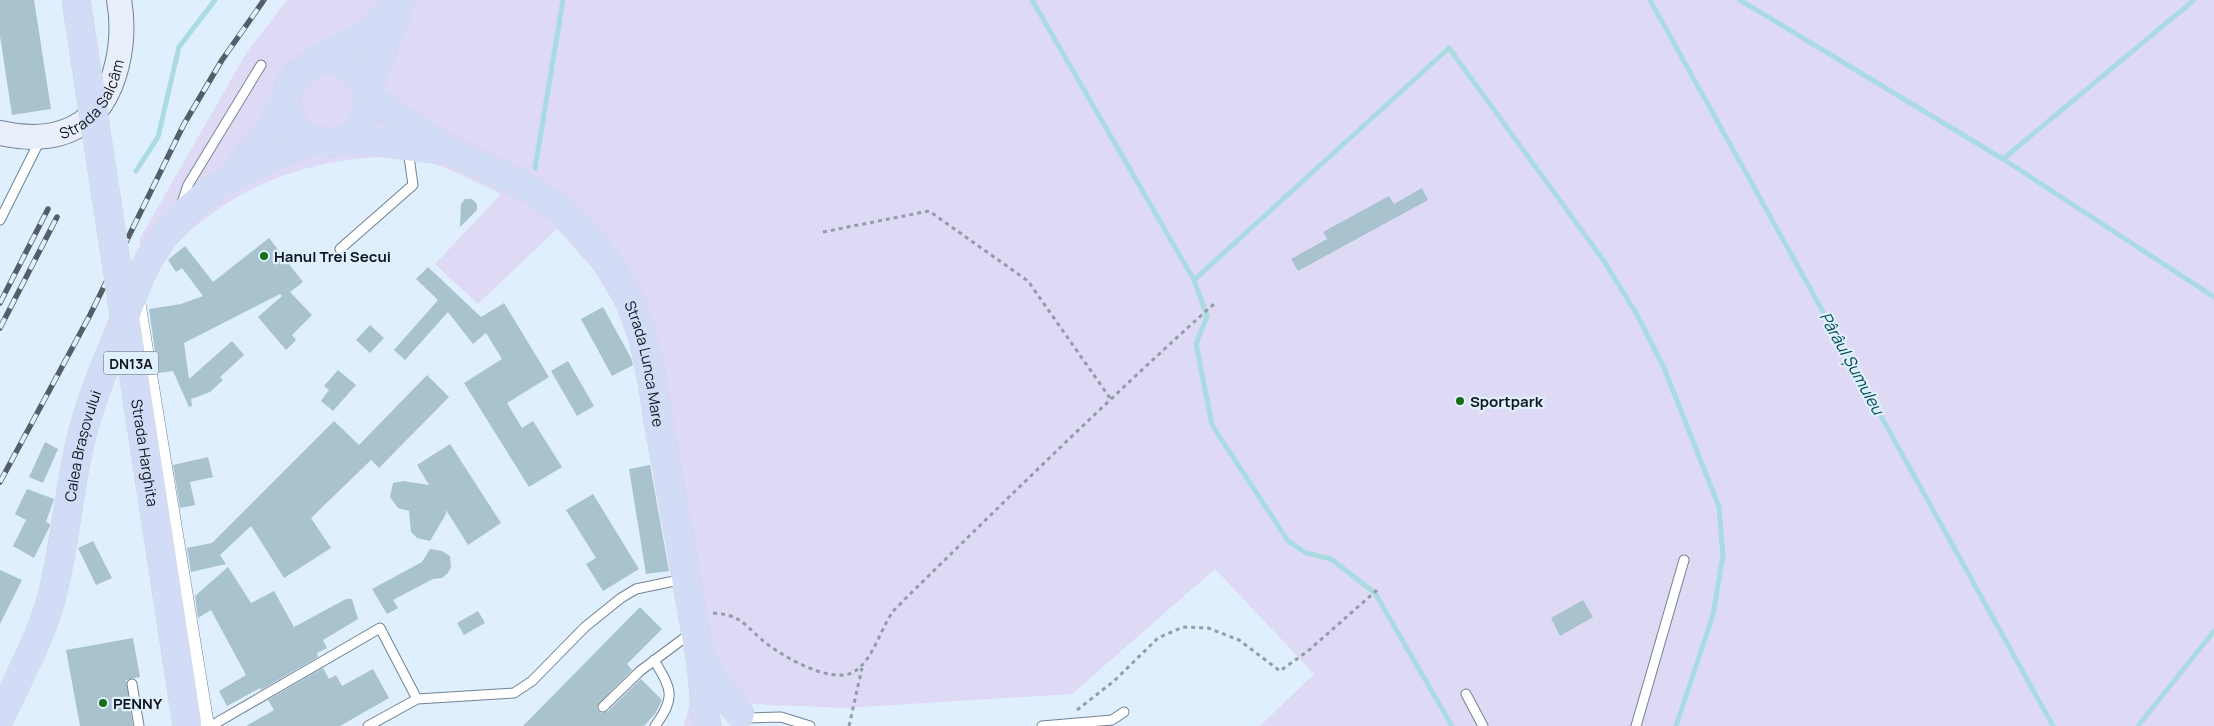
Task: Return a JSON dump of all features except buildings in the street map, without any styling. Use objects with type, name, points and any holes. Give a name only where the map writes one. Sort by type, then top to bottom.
[{"type":"main road","name":"Strada Harghita","points":[[76,0],[187,726]]},
{"type":"main road","points":[[401,0],[368,93],[368,108],[358,129],[349,136],[327,141],[307,136],[293,123],[289,114],[288,93],[292,80],[301,70],[349,46],[364,35],[401,0]]},
{"type":"main road","points":[[313,63],[326,60],[340,62],[351,68],[361,77],[368,93]]},
{"type":"main road","name":"Calea Brașovului","points":[[0,718],[46,616],[55,584],[79,447],[88,413],[134,289],[159,243],[176,223],[196,203],[231,175],[267,134],[288,93]]},
{"type":"main road","name":"Strada Lunca Mare","points":[[368,93],[408,125],[455,152],[530,188],[556,208],[580,229],[613,271],[626,294],[637,319],[643,342],[687,578],[704,682],[704,707],[709,726]]},
{"type":"main road","name":"Strada Lunca Mare","points":[[327,141],[370,140],[455,152]]},
{"type":"main road","name":"Calea Brașovului","points":[[231,175],[263,159],[327,141]]},
{"type":"main road","name":"Strada Lunca Mare","points":[[700,658],[721,691],[748,719]]},
{"type":"main road","points":[[709,726],[721,716],[748,719]]},
{"type":"street","name":"Strada Salcâm","points":[[0,133],[26,138],[41,138],[61,134],[85,122],[96,112],[107,96],[114,80],[120,52],[122,24],[119,0]]},
{"type":"street","points":[[134,289],[206,726]]},
{"type":"lane","points":[[176,223],[188,185],[262,65]]},
{"type":"lane","points":[[0,220],[41,138]]},
{"type":"lane","points":[[340,249],[413,185],[407,145]]},
{"type":"lane","points":[[1636,726],[1684,560]]},
{"type":"lane","points":[[368,726],[417,699],[514,694],[532,680],[585,627],[621,598],[645,586],[687,578]]},
{"type":"lane","points":[[603,707],[694,622]]},
{"type":"lane","points":[[211,726],[380,628],[417,699]]},
{"type":"lane","points":[[654,660],[668,687],[669,699],[667,709],[655,726]]},
{"type":"lane","points":[[132,684],[139,726]]},
{"type":"lane","points":[[1466,694],[1483,726]]},
{"type":"lane","points":[[1042,726],[1112,720],[1124,712]]},
{"type":"lane","points":[[748,719],[781,717],[810,726]]},
{"type":"path","points":[[824,232],[928,211],[1028,281],[1110,398]]},
{"type":"path","points":[[849,726],[862,667],[892,612],[1110,398],[1214,304]]},
{"type":"path","points":[[1059,724],[1114,681],[1158,638],[1183,627],[1208,628],[1239,640],[1280,671],[1308,651],[1377,591]]},
{"type":"path","points":[[694,622],[722,614],[736,618],[752,628],[760,638],[781,654],[814,670],[841,676],[851,674],[862,667]]},
{"type":"shaded area","points":[[287,0],[2214,0],[2214,726],[1260,726],[1314,674],[1215,569],[1072,694],[845,708],[752,704],[721,709],[697,726],[684,726],[694,676],[636,359],[616,307],[594,270],[557,229],[478,304],[435,264],[501,194],[448,169],[417,159],[379,157],[331,163],[280,177],[256,187],[210,214],[171,250],[142,294],[140,238],[247,52]]},
{"type":"waterway","points":[[136,171],[158,137],[179,47],[215,0]]},
{"type":"waterway","points":[[535,168],[563,0]]},
{"type":"waterway","points":[[1032,0],[1194,280],[1207,316],[1196,344],[1212,425],[1288,541],[1306,553],[1331,559],[1375,593],[1452,726]]},
{"type":"waterway","name":"Pârâul Șumuleu","points":[[1650,0],[2053,726]]},
{"type":"waterway","points":[[1740,0],[2003,159],[2214,297]]},
{"type":"waterway","points":[[2003,159],[2194,0]]},
{"type":"waterway","points":[[1194,280],[1449,48],[1604,261],[1636,313],[1664,368],[1719,507],[1723,555],[1713,615],[1676,726]]},
{"type":"waterway","points":[[2138,726],[2214,631]]},
{"type":"railway","points":[[0,482],[90,315],[184,124],[222,60],[264,0]]},
{"type":"railway","points":[[0,303],[48,209]]},
{"type":"railway","points":[[0,328],[57,217]]},
{"type":"place","name":"Hanul Trei Secui","points":[[264,256]]},
{"type":"place","name":"Sportpark","points":[[1460,401]]},
{"type":"place","name":"PENNY","points":[[103,703]]}]
